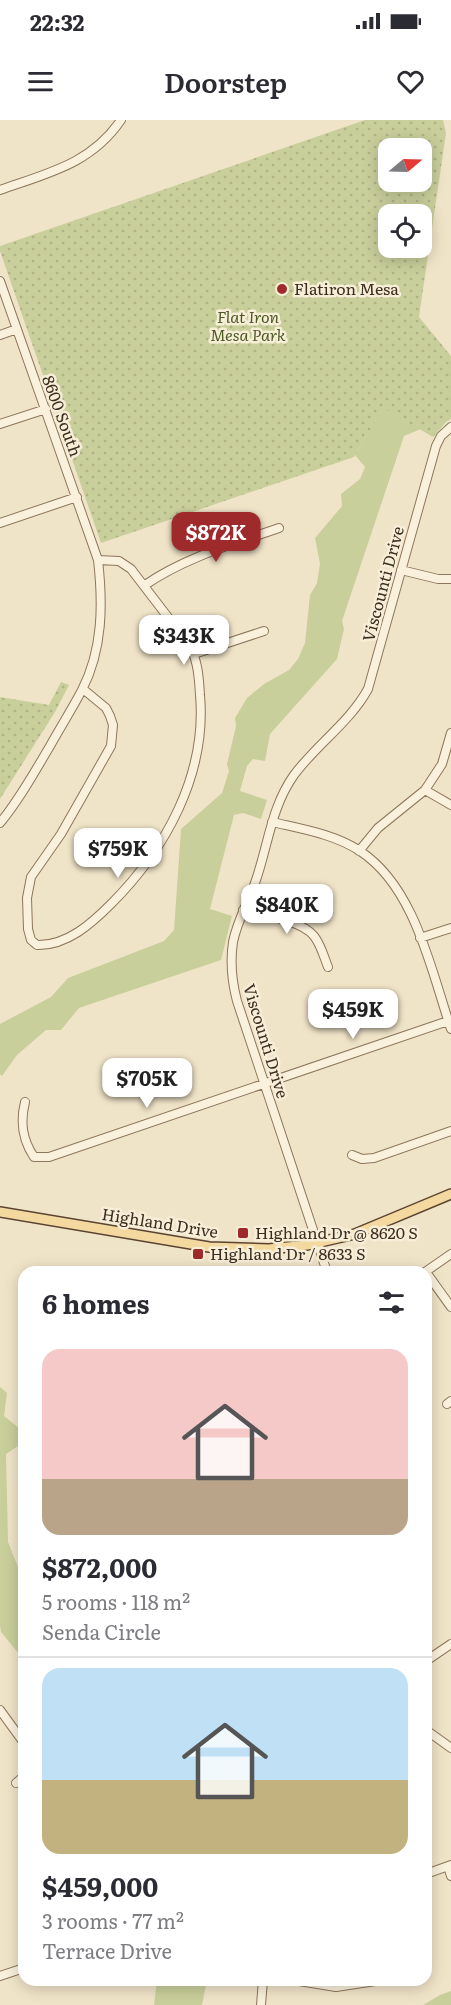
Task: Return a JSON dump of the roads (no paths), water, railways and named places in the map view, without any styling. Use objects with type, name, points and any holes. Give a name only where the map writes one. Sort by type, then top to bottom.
[{"type":"main road","name":"Highland Drive","points":[[0,1212],[214,1248],[262,1249],[317,1243],[363,1231],[451,1194]]},
{"type":"street","points":[[0,190],[77,162],[101,144],[121,120]]},
{"type":"street","name":"8600 South","points":[[0,281],[98,560],[102,595],[100,630],[94,661],[83,689],[16,802],[0,823]]},
{"type":"street","points":[[0,335],[17,329]]},
{"type":"street","points":[[0,424],[46,409]]},
{"type":"street","name":"Viscounti Drive","points":[[325,1266],[233,986],[234,939],[255,883],[282,795],[292,778],[356,707],[368,689],[436,446],[441,436],[451,427]]},
{"type":"street","points":[[0,523],[77,497]]},
{"type":"street","points":[[145,585],[180,563],[279,528]]},
{"type":"street","points":[[83,689],[106,708],[110,716],[113,725],[111,746],[62,834],[31,877],[27,898],[27,918],[29,936],[33,944],[43,945],[64,939],[85,928],[139,875],[179,810],[190,782],[201,739],[201,699],[195,654],[145,585],[124,564],[118,561],[98,560]]},
{"type":"street","points":[[401,570],[438,579],[451,579]]},
{"type":"street","points":[[195,654],[264,631]]},
{"type":"street","points":[[359,851],[378,828],[425,790],[442,764],[451,733]]},
{"type":"street","points":[[425,790],[451,805]]},
{"type":"street","points":[[25,1102],[22,1131],[34,1157],[42,1158],[450,1023],[413,920],[396,888],[373,862],[359,851],[331,837],[272,822]]},
{"type":"street","points":[[243,910],[294,923],[309,931],[321,947],[328,967]]},
{"type":"street","points":[[420,938],[451,928]]},
{"type":"street","points":[[352,1155],[374,1158],[451,1131]]},
{"type":"street","points":[[432,1267],[451,1254]]},
{"type":"street","points":[[432,1281],[451,1307]]},
{"type":"street","points":[[432,1657],[451,1644]]},
{"type":"street","points":[[0,1710],[18,1735]]},
{"type":"street","points":[[432,1734],[451,1748]]},
{"type":"street","points":[[432,1872],[449,1866],[451,1876]]},
{"type":"street","points":[[0,1976],[18,1970]]},
{"type":"street","points":[[261,2005],[263,1986]]},
{"type":"place","name":"Flatiron Mesa","points":[[282,289]]},
{"type":"place","name":"Highland Dr @ 8620 S","points":[[243,1233]]},
{"type":"place","name":"Highland Dr / 8633 S","points":[[198,1254]]},
{"type":"park label","name":"Flat Iron Mesa Park","points":[[248,326]]}]
